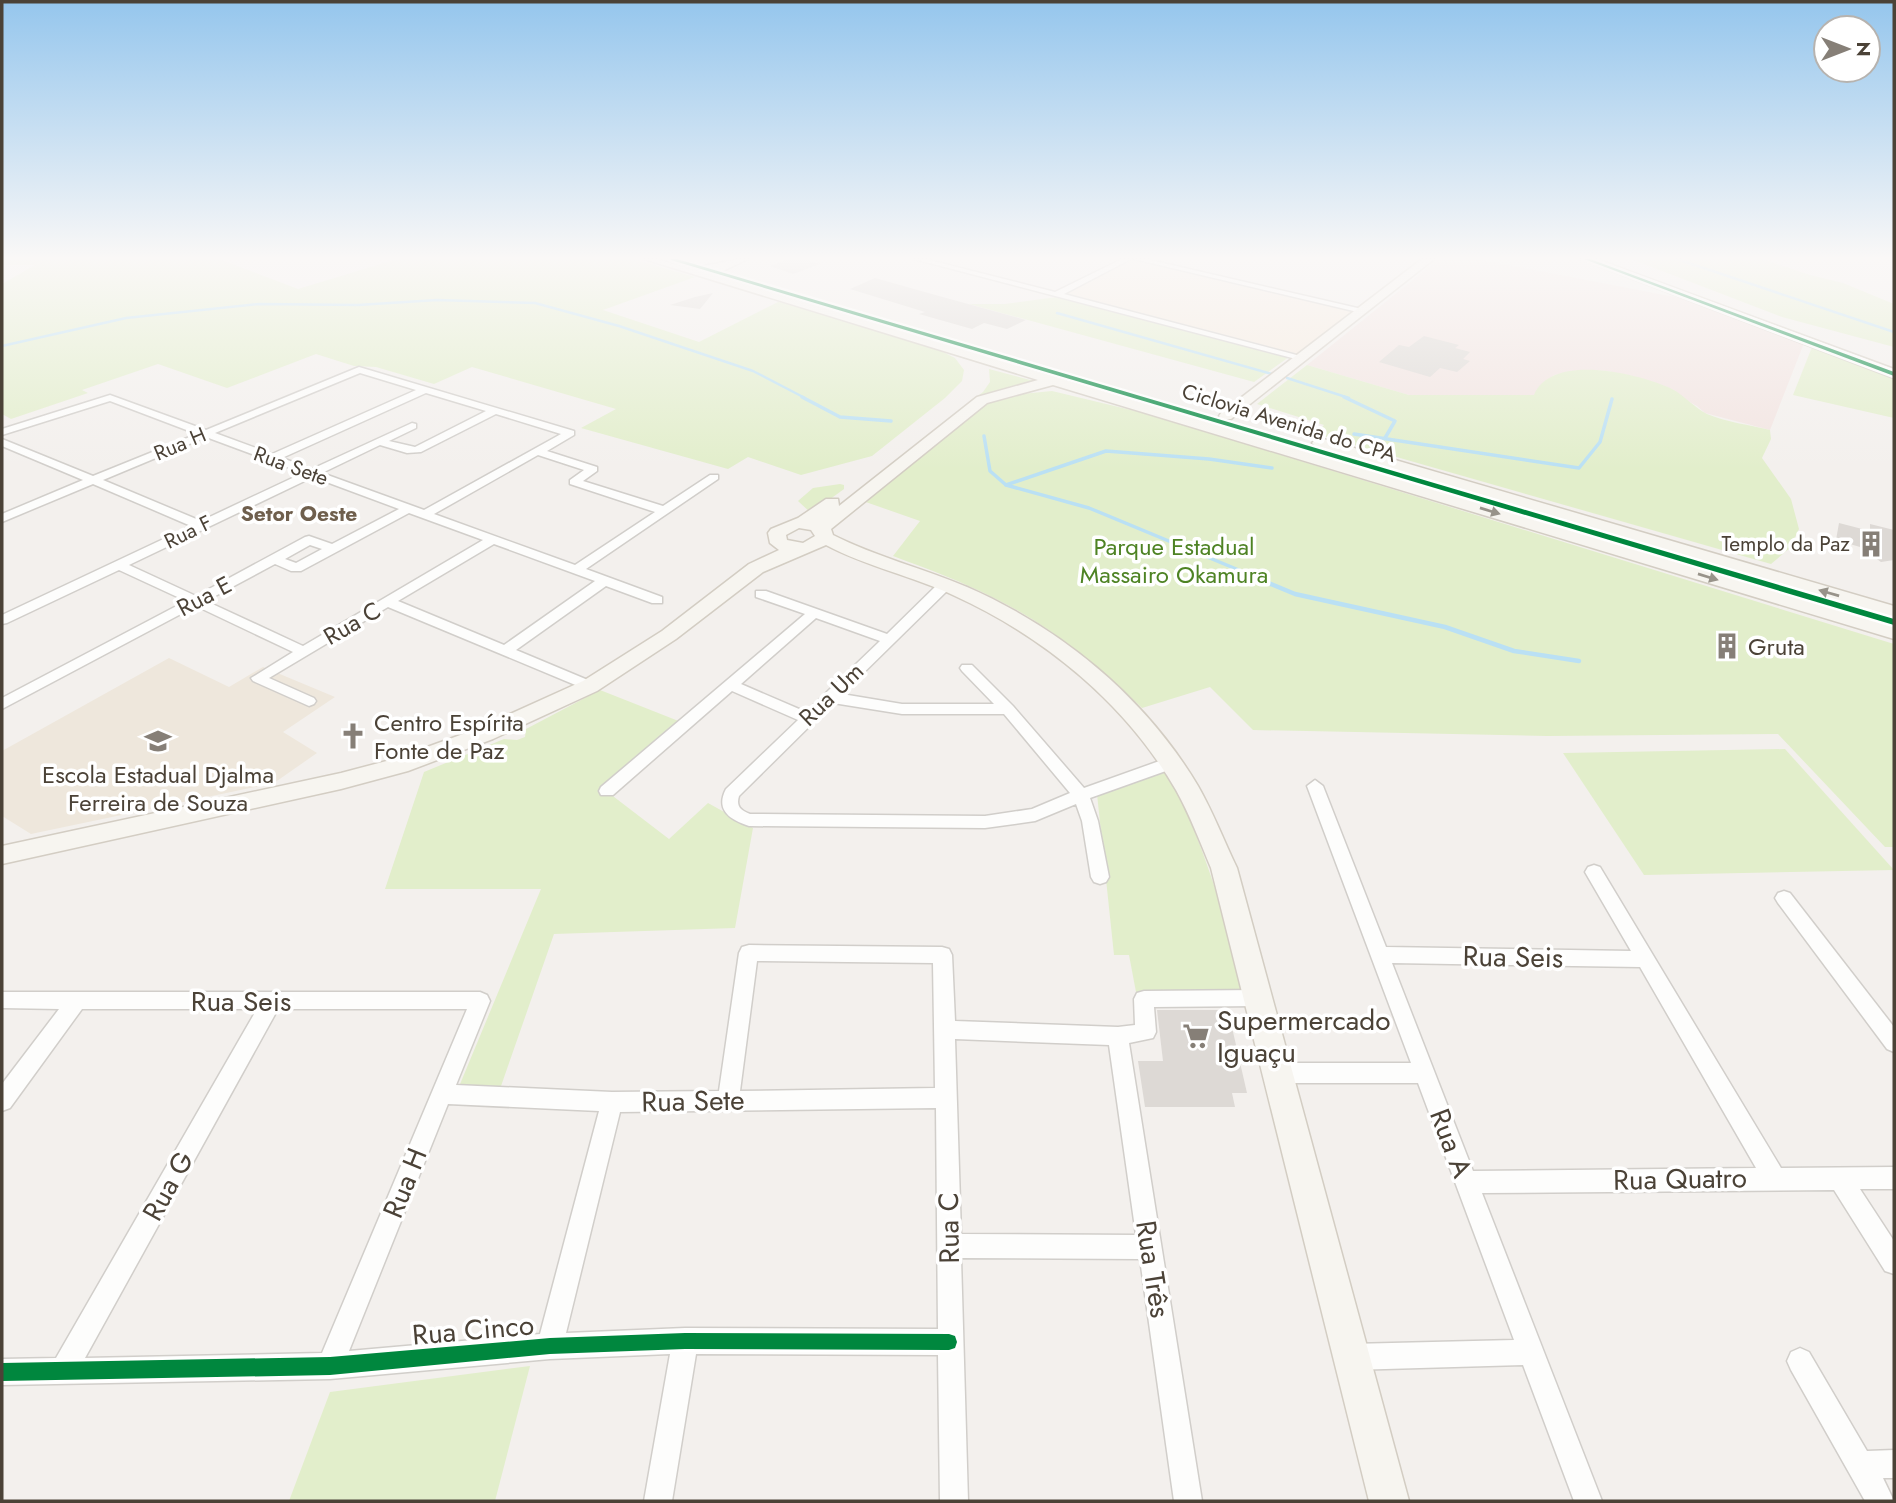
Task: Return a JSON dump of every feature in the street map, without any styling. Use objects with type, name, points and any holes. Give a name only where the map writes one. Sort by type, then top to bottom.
[{"type":"main road","points":[[890,329],[973,356],[1057,373],[1226,416],[1894,612]]},
{"type":"main road","points":[[931,329],[996,348],[1057,373],[1091,391],[1894,633]]},
{"type":"main road","points":[[1226,416],[1303,358],[1334,329]]},
{"type":"main road","points":[[1775,329],[1894,374]]},
{"type":"main road","points":[[1801,329],[1894,362]]},
{"type":"main road","points":[[973,356],[980,351],[996,348]]},
{"type":"main road","points":[[2,855],[372,773],[485,734],[590,686],[669,635],[756,568],[801,548],[817,544],[823,533],[981,387],[984,380],[982,371],[973,356]]},
{"type":"main road","points":[[1032,387],[1057,373]]},
{"type":"main road","points":[[756,568],[777,540],[780,530],[802,523],[982,400],[1006,391],[1032,387],[1091,391]]},
{"type":"main road","points":[[802,523],[823,533],[848,551]]},
{"type":"main road","points":[[777,540],[784,546],[848,551],[944,585],[1017,621],[1057,647],[1098,681],[1134,716],[1171,763],[1188,790],[1223,868],[1389,1501]]},
{"type":"street","points":[[1192,329],[1303,358]]},
{"type":"street","name":"Rua H","points":[[2,518],[359,370],[427,389]]},
{"type":"street","points":[[273,458],[427,389],[570,433],[425,514]]},
{"type":"street","name":"Rua Sete","points":[[2,432],[110,398],[203,435],[579,569],[657,600]]},
{"type":"street","points":[[380,442],[407,450],[417,450],[496,411]]},
{"type":"street","name":"Rua F","points":[[2,620],[412,426]]},
{"type":"street","points":[[2,442],[200,526]]},
{"type":"street","points":[[540,452],[593,469],[574,482],[665,511]]},
{"type":"street","points":[[579,569],[715,477]]},
{"type":"street","name":"Rua E","points":[[2,704],[275,559],[296,568],[409,508]]},
{"type":"street","name":"Rua C","points":[[309,701],[258,678],[494,539]]},
{"type":"street","points":[[118,565],[192,602],[303,651]]},
{"type":"street","points":[[504,652],[605,580]]},
{"type":"street","name":"Rua Um","points":[[944,585],[732,793],[729,800],[730,810],[738,817],[749,820],[985,822],[1035,815],[1081,795]]},
{"type":"street","points":[[761,594],[889,639]]},
{"type":"street","points":[[388,602],[590,686]]},
{"type":"street","points":[[607,791],[814,612]]},
{"type":"street","points":[[967,668],[1008,709],[1081,795],[1090,821],[1100,877]]},
{"type":"street","points":[[730,684],[807,718]]},
{"type":"street","points":[[828,697],[902,709],[1008,709]]},
{"type":"street","points":[[1081,795],[1171,763]]},
{"type":"street","name":"Rua A","points":[[1315,786],[1588,1501]]},
{"type":"street","points":[[1594,872],[1774,1177]]},
{"type":"street","points":[[1784,898],[1886,1021],[1894,1043]]},
{"type":"street","name":"Rua C","points":[[728,1100],[749,953],[942,955],[946,1030],[949,1342],[954,1501]]},
{"type":"street","name":"Rua Seis","points":[[1379,955],[1646,959]]},
{"type":"street","points":[[946,1030],[1118,1036],[1146,1032],[1144,999],[1258,998]]},
{"type":"street","name":"Rua Seis","points":[[2,1000],[480,1001]]},
{"type":"street","points":[[2,1101],[77,1000]]},
{"type":"street","name":"Rua G","points":[[64,1370],[272,1001]]},
{"type":"street","name":"Rua H","points":[[330,1366],[480,1001]]},
{"type":"street","name":"Rua Três","points":[[1118,1036],[1188,1501]]},
{"type":"street","points":[[1278,1073],[1424,1073]]},
{"type":"street","name":"Rua Sete","points":[[441,1094],[612,1102],[945,1098]]},
{"type":"street","points":[[550,1346],[612,1102]]},
{"type":"street","name":"Rua Quatro","points":[[1466,1182],[1774,1177],[1894,1178]]},
{"type":"street","points":[[1839,1177],[1894,1262]]},
{"type":"street","points":[[950,1246],[1149,1247]]},
{"type":"street","points":[[658,1501],[685,1341]]},
{"type":"street","name":"Rua Cinco","points":[[2,1372],[330,1366],[550,1346],[685,1341],[949,1342]]},
{"type":"street","points":[[1351,1357],[1531,1352]]},
{"type":"street","points":[[1800,1361],[1880,1501]]},
{"type":"street","points":[[1860,1465],[1894,1464]]},
{"type":"shaded area","points":[[1203,329],[1330,329],[1298,354]]},
{"type":"shaded area","points":[[1352,329],[1767,329],[1804,343],[1770,430],[1705,413],[1654,382],[1608,371],[1585,370],[1554,375],[1535,395],[1409,395],[1307,365]]},
{"type":"shaded area","name":"Escola Estadual Djalma Ferreira de Souza","points":[[169,658],[229,687],[263,667],[335,697],[283,732],[317,753],[274,783],[31,834],[2,816],[2,751]]},
{"type":"green space","points":[[2,329],[660,329],[699,342],[724,329],[871,329],[939,350],[955,358],[964,370],[962,381],[945,398],[872,456],[801,475],[748,457],[728,469],[581,428],[616,409],[472,367],[434,384],[376,367],[354,366],[316,354],[227,388],[158,364],[82,390],[88,393],[11,419],[2,414]]},
{"type":"green space","points":[[898,329],[923,329],[983,347],[974,352]]},
{"type":"green space","points":[[1061,329],[1181,329],[1289,357],[1254,382]]},
{"type":"green space","points":[[1827,329],[1894,329],[1894,347]]},
{"type":"green space","points":[[1812,347],[1894,379],[1894,418],[1793,395]]},
{"type":"green space","points":[[990,350],[1055,369],[1054,376],[978,353]]},
{"type":"green space","points":[[1307,365],[1409,395],[1534,395],[1544,382],[1559,374],[1577,370],[1619,373],[1658,383],[1677,392],[1707,414],[1770,430],[1771,439],[1762,458],[1791,499],[1799,529],[1790,548],[1771,564],[1316,434],[1324,425],[1257,404]]},
{"type":"green space","points":[[989,369],[1038,382],[1008,389],[918,442],[983,392],[990,382]]},
{"type":"green space","points":[[1067,372],[1894,619],[1894,628],[1061,378]]},
{"type":"green space","name":"Parque Estadual Massairo Okamura","points":[[1052,391],[1152,415],[1894,644],[1894,847],[1885,847],[1778,734],[1547,736],[1253,730],[1210,687],[1142,708],[1091,662],[1036,622],[971,587],[893,556],[920,521],[860,500],[975,411],[1000,396]]},
{"type":"green space","points":[[844,485],[844,489],[811,513],[798,501],[813,488]]},
{"type":"green space","points":[[600,690],[681,722],[605,790],[669,839],[708,803],[753,828],[735,928],[554,934],[500,1089],[458,1089],[541,889],[385,889],[424,772],[504,739],[517,740],[525,737],[526,729]]},
{"type":"green space","points":[[1785,749],[1894,870],[1644,875],[1563,753]]},
{"type":"green space","points":[[1169,771],[1212,880],[1243,993],[1136,992],[1129,955],[1114,955],[1097,794]]},
{"type":"green space","points":[[530,1366],[495,1501],[289,1501],[330,1392]]},
{"type":"building","points":[[1424,336],[1459,345],[1455,348],[1470,352],[1463,359],[1470,361],[1457,372],[1440,368],[1430,377],[1379,362],[1399,345],[1409,347]]},
{"type":"building","name":"Templo da Paz","points":[[1839,523],[1870,531],[1870,524],[1894,530],[1894,560],[1881,562],[1860,547],[1836,540]]},
{"type":"building","name":"Supermercado Iguaçu","points":[[1157,1010],[1228,1010],[1247,1093],[1232,1093],[1235,1107],[1145,1107],[1138,1061],[1163,1061]]},
{"type":"waterway","points":[[2,346],[77,329]]},
{"type":"waterway","points":[[628,329],[753,371],[805,398]]},
{"type":"waterway","points":[[1114,329],[1272,374]]},
{"type":"waterway","points":[[1885,329],[1894,332]]},
{"type":"waterway","points":[[1287,378],[1349,398]]},
{"type":"waterway","points":[[802,397],[840,417],[891,421]]},
{"type":"waterway","points":[[1344,397],[1395,421],[1385,438]]},
{"type":"waterway","points":[[1354,434],[1579,468],[1600,442],[1612,399]]},
{"type":"waterway","points":[[984,436],[990,471],[1006,485]]},
{"type":"waterway","points":[[1006,485],[1106,451],[1209,459],[1272,468]]},
{"type":"waterway","points":[[1006,485],[1089,508],[1258,578]]},
{"type":"waterway","points":[[1254,577],[1295,594],[1445,627],[1514,651],[1579,661]]},
{"type":"cycle path","name":"Ciclovia Avenida do CPA","points":[[909,329],[1894,622]]},
{"type":"cycle path","points":[[1774,329],[1894,374]]},
{"type":"cycle path","points":[[2,1372],[330,1366],[550,1346],[685,1341],[949,1342]]},
{"type":"place","name":"Templo da Paz","points":[[1871,544]]},
{"type":"place","name":"Gruta","points":[[1727,646]]},
{"type":"place","name":"Centro Espírita Fonte de Paz","points":[[353,736]]},
{"type":"place","name":"Escola Estadual Djalma Ferreira de Souza","points":[[158,741]]},
{"type":"place","name":"Supermercado Iguaçu","points":[[1196,1036]]},
{"type":"district","name":"Setor Oeste","points":[[299,514]]}]
